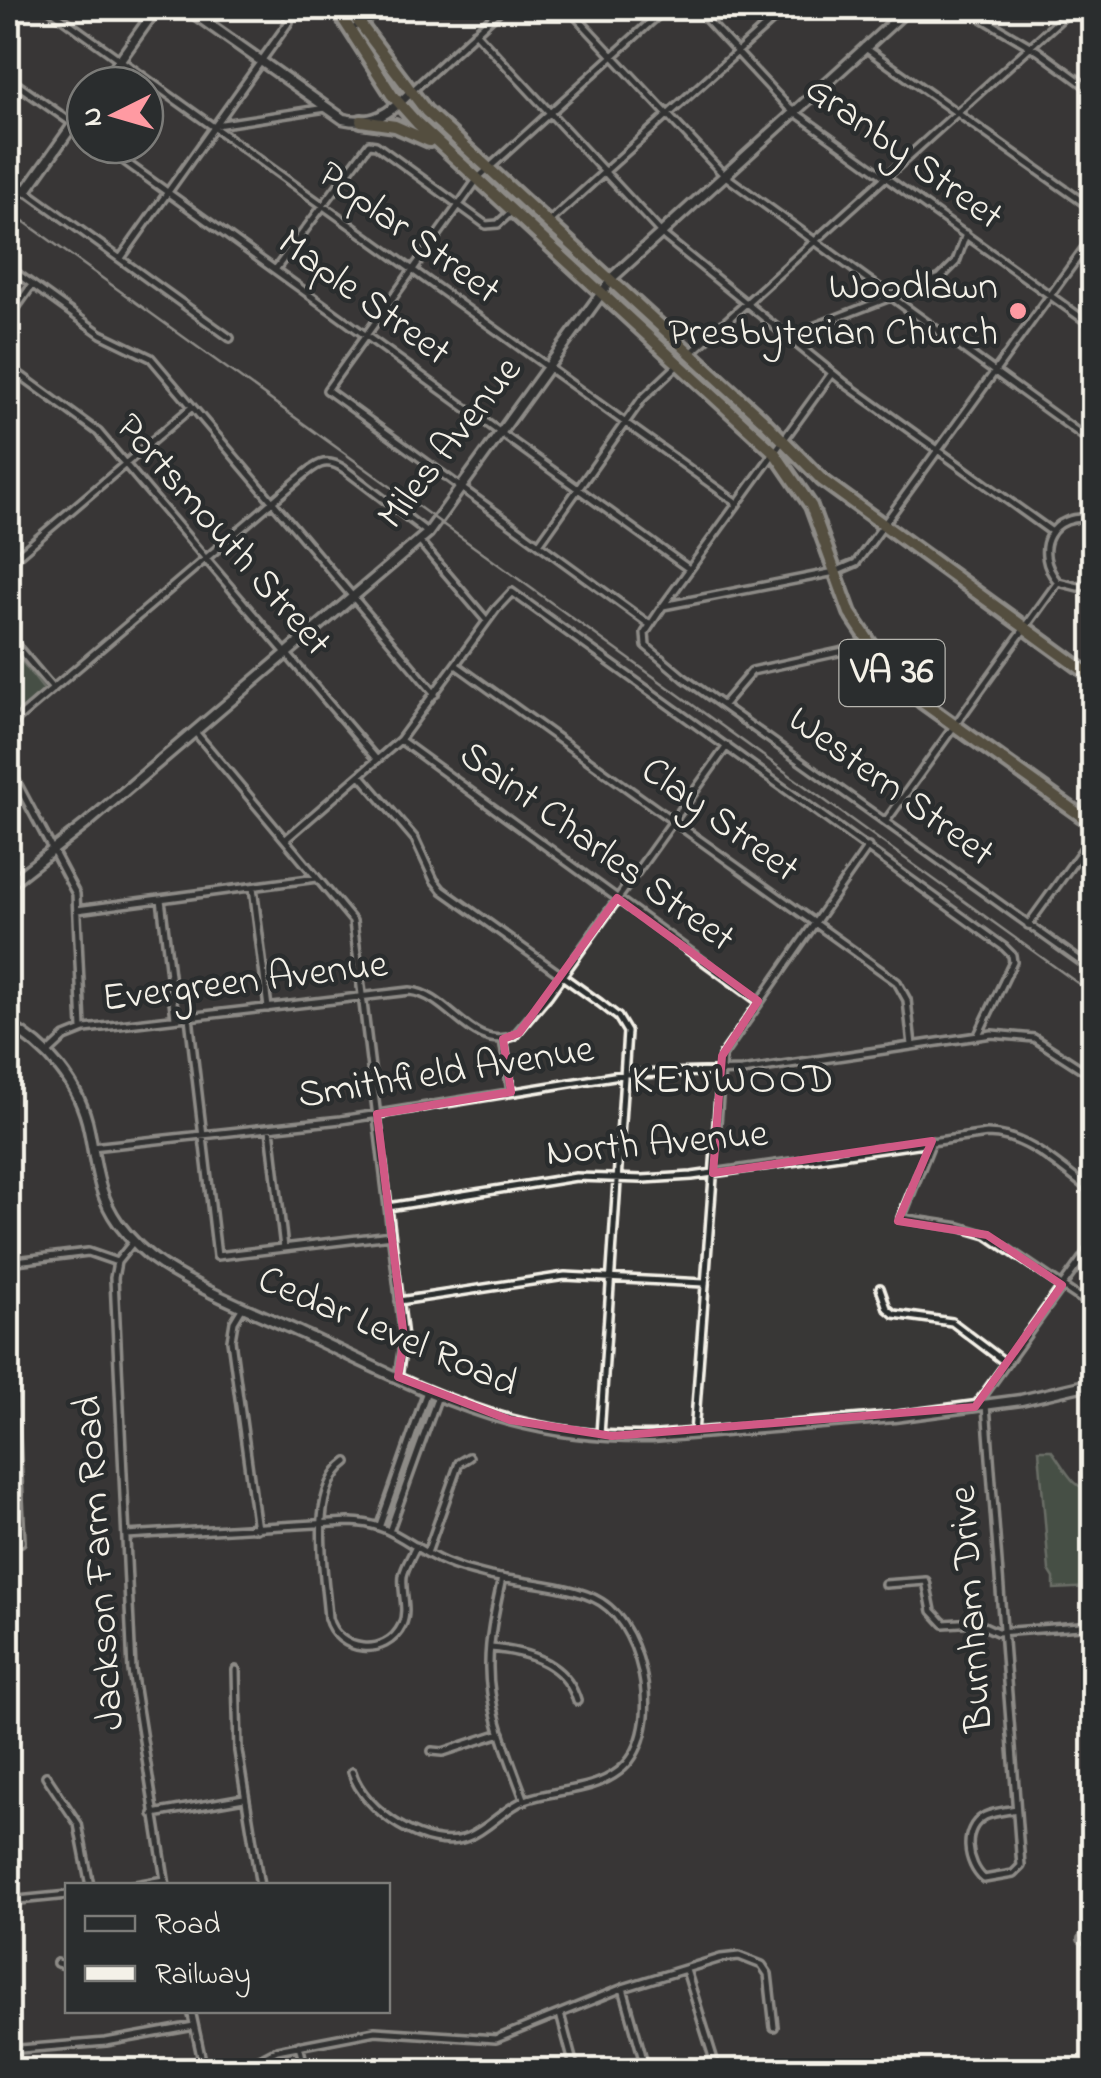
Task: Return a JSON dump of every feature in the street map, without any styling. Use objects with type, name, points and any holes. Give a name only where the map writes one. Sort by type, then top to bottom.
[{"type":"highway","name":"VA 36","points":[[336,8],[410,93],[487,169],[822,480],[1094,678]]},
{"type":"highway","name":"VA 36","points":[[348,8],[399,104],[443,149],[774,452],[811,506],[850,612],[867,642],[906,688],[1094,825]]},
{"type":"highway","points":[[362,122],[395,126],[443,149]]},
{"type":"street","points":[[8,19],[15,8]]},
{"type":"street","name":"Poplar Street","points":[[48,8],[737,503]]},
{"type":"street","points":[[116,65],[157,8]]},
{"type":"street","points":[[186,8],[326,108],[344,119],[362,122],[386,115],[502,8]]},
{"type":"street","points":[[120,258],[290,18],[286,8]]},
{"type":"street","points":[[356,27],[384,8]]},
{"type":"street","points":[[568,8],[724,175],[1094,444]]},
{"type":"street","points":[[666,8],[477,180],[327,388],[328,392],[650,625],[832,373]]},
{"type":"street","name":"Granby Street","points":[[696,8],[794,111],[1094,327]]},
{"type":"street","points":[[546,224],[786,8]]},
{"type":"street","name":"Miles Avenue","points":[[8,885],[420,542],[609,281],[909,8]]},
{"type":"street","points":[[965,8],[1030,46],[1094,92]]},
{"type":"street","points":[[690,354],[1074,8]]},
{"type":"street","points":[[475,32],[660,232],[832,373],[1052,532]]},
{"type":"street","points":[[864,48],[1094,210]]},
{"type":"street","points":[[8,78],[65,118]]},
{"type":"street","points":[[213,126],[326,108]]},
{"type":"street","points":[[26,191],[65,137]]},
{"type":"street","points":[[276,270],[366,146],[373,144],[490,226],[511,212]]},
{"type":"street","name":"Maple Street","points":[[130,165],[689,569]]},
{"type":"street","points":[[8,178],[230,338]]},
{"type":"street","points":[[788,337],[930,284],[948,272],[966,234]]},
{"type":"street","points":[[663,606],[835,572],[856,563],[1094,235]]},
{"type":"street","points":[[8,267],[101,334],[152,358],[435,694]]},
{"type":"street","points":[[8,319],[32,285]]},
{"type":"street","points":[[539,544],[651,389],[679,364]]},
{"type":"street","name":"Portsmouth Street","points":[[8,366],[93,428],[378,760]]},
{"type":"street","points":[[8,564],[192,407]]},
{"type":"street","points":[[8,727],[324,461],[333,462],[428,533]]},
{"type":"street","points":[[1094,520],[1069,519],[1052,532],[1046,546],[1046,560],[1058,582],[1078,587],[1094,584]]},
{"type":"street","points":[[420,542],[487,621]]},
{"type":"street","points":[[886,821],[1058,582]]},
{"type":"street","points":[[286,839],[400,740],[512,592],[1004,947],[1013,958],[978,1035]]},
{"type":"street","name":"Western Street","points":[[650,625],[644,640],[652,653],[1094,971]]},
{"type":"street","points":[[8,636],[53,689]]},
{"type":"street","points":[[723,705],[752,671],[848,650],[867,642]]},
{"type":"street","name":"Clay Street","points":[[456,665],[900,986],[908,1000],[912,1046]]},
{"type":"street","points":[[195,732],[354,921],[404,1345],[398,1378]]},
{"type":"street","name":"Saint Charles Street","points":[[400,740],[758,1001]]},
{"type":"street","points":[[511,1092],[503,1039],[519,1033],[727,746]]},
{"type":"street","points":[[8,766],[51,852],[73,884],[82,1030]]},
{"type":"street","points":[[361,776],[415,840],[442,890],[622,1022],[628,1038],[600,1435]]},
{"type":"street","points":[[1028,924],[1094,834]]},
{"type":"street","points":[[694,1434],[724,1050],[868,848]]},
{"type":"street","points":[[77,910],[319,878]]},
{"type":"street","points":[[253,886],[268,1008]]},
{"type":"street","points":[[160,899],[175,1018]]},
{"type":"street","name":"Evergreen Avenue","points":[[47,1054],[64,1037],[82,1030],[363,996],[421,993],[485,1038],[503,1039]]},
{"type":"street","points":[[190,1017],[217,1256],[391,1235]]},
{"type":"street","points":[[8,1026],[47,1054],[80,1100],[92,1147]]},
{"type":"street","name":"Smithfield Avenue","points":[[92,1147],[270,1129],[626,1074],[720,1072],[978,1035],[1034,1038],[1094,1077]]},
{"type":"street","points":[[270,1129],[284,1248]]},
{"type":"street","name":"North Avenue","points":[[388,1207],[576,1177],[660,1179],[988,1134],[1013,1137],[1094,1193]]},
{"type":"street","points":[[932,1141],[900,1216],[988,1235],[1094,1308]]},
{"type":"street","name":"Cedar Level Road","points":[[92,1147],[104,1197],[134,1242],[171,1271],[438,1396],[510,1420],[600,1435],[694,1434],[986,1405],[1094,1383]]},
{"type":"street","points":[[8,1262],[92,1252],[117,1262],[134,1242]]},
{"type":"street","points":[[975,1406],[1094,1242]]},
{"type":"street","name":"Jackson Farm Road","points":[[117,1262],[114,1286],[132,1670],[165,1883]]},
{"type":"street","points":[[8,1272],[21,1542]]},
{"type":"street","points":[[399,1301],[565,1276],[704,1283]]},
{"type":"street","points":[[880,1288],[887,1308],[894,1314],[927,1317],[959,1326],[1006,1362]]},
{"type":"street","points":[[244,1306],[234,1322],[232,1340],[257,1530]]},
{"type":"street","points":[[380,1525],[427,1391]]},
{"type":"street","points":[[390,1529],[438,1396]]},
{"type":"street","name":"Burnham Drive","points":[[986,1405],[1016,1809],[1020,1869],[1014,1874],[984,1878],[978,1874],[970,1852],[970,1833],[984,1817],[1016,1809]]},
{"type":"street","points":[[427,1553],[459,1463],[469,1457]]},
{"type":"street","points":[[347,1462],[337,1470],[322,1504],[330,1626],[341,1640],[358,1649],[389,1639],[402,1627],[403,1579],[416,1546]]},
{"type":"street","points":[[126,1535],[357,1522],[380,1525],[462,1569],[588,1596],[610,1609],[624,1624],[633,1643],[645,1704],[643,1738],[622,1770],[596,1784],[525,1800],[468,1838],[435,1841],[416,1834],[375,1807],[360,1792],[352,1772]]},
{"type":"street","points":[[502,1578],[490,1648],[490,1681],[501,1733],[525,1800]]},
{"type":"street","points":[[885,1584],[926,1581],[932,1611],[941,1623],[975,1622],[1003,1632],[1094,1625]]},
{"type":"street","points":[[490,1648],[524,1652],[544,1661],[568,1682],[577,1701]]},
{"type":"street","points":[[236,1670],[236,1736],[259,1883]]},
{"type":"street","points":[[432,1751],[443,1752],[501,1733]]},
{"type":"street","points":[[46,1776],[78,1824],[89,1883]]},
{"type":"street","points":[[153,1814],[244,1798]]},
{"type":"street","points":[[8,1863],[12,1901],[65,1895]]},
{"type":"street","points":[[1082,1938],[1094,1938]]},
{"type":"street","points":[[239,2070],[276,2050],[388,2031],[496,2039],[624,1988],[739,1956],[762,1965],[772,1986],[774,2026]]},
{"type":"street","points":[[57,1963],[65,1965]]},
{"type":"street","points":[[686,1970],[717,2070]]},
{"type":"street","points":[[624,1988],[646,2070]]},
{"type":"street","points":[[192,2013],[204,2070]]},
{"type":"street","points":[[560,2014],[574,2070]]},
{"type":"street","points":[[8,2050],[106,2042],[194,2026]]},
{"type":"street","points":[[298,2045],[305,2070]]},
{"type":"highlighted area","points":[[617,898],[758,1001],[722,1056],[713,1173],[932,1141],[898,1221],[987,1235],[1062,1285],[975,1407],[612,1436],[510,1420],[398,1377],[404,1338],[377,1114],[511,1092],[503,1039],[519,1033]]},
{"type":"green space","points":[[8,644],[44,690],[8,721]]},
{"type":"green space","points":[[1039,1450],[1051,1450],[1074,1482],[1093,1489],[1093,1587],[1054,1589]]},
{"type":"railway","points":[[8,210],[1094,995]]},
{"type":"place","name":"Woodlawn Presbyterian Church","points":[[1018,311]]},
{"type":"district","name":"KENWOOD","points":[[734,1081]]}]
